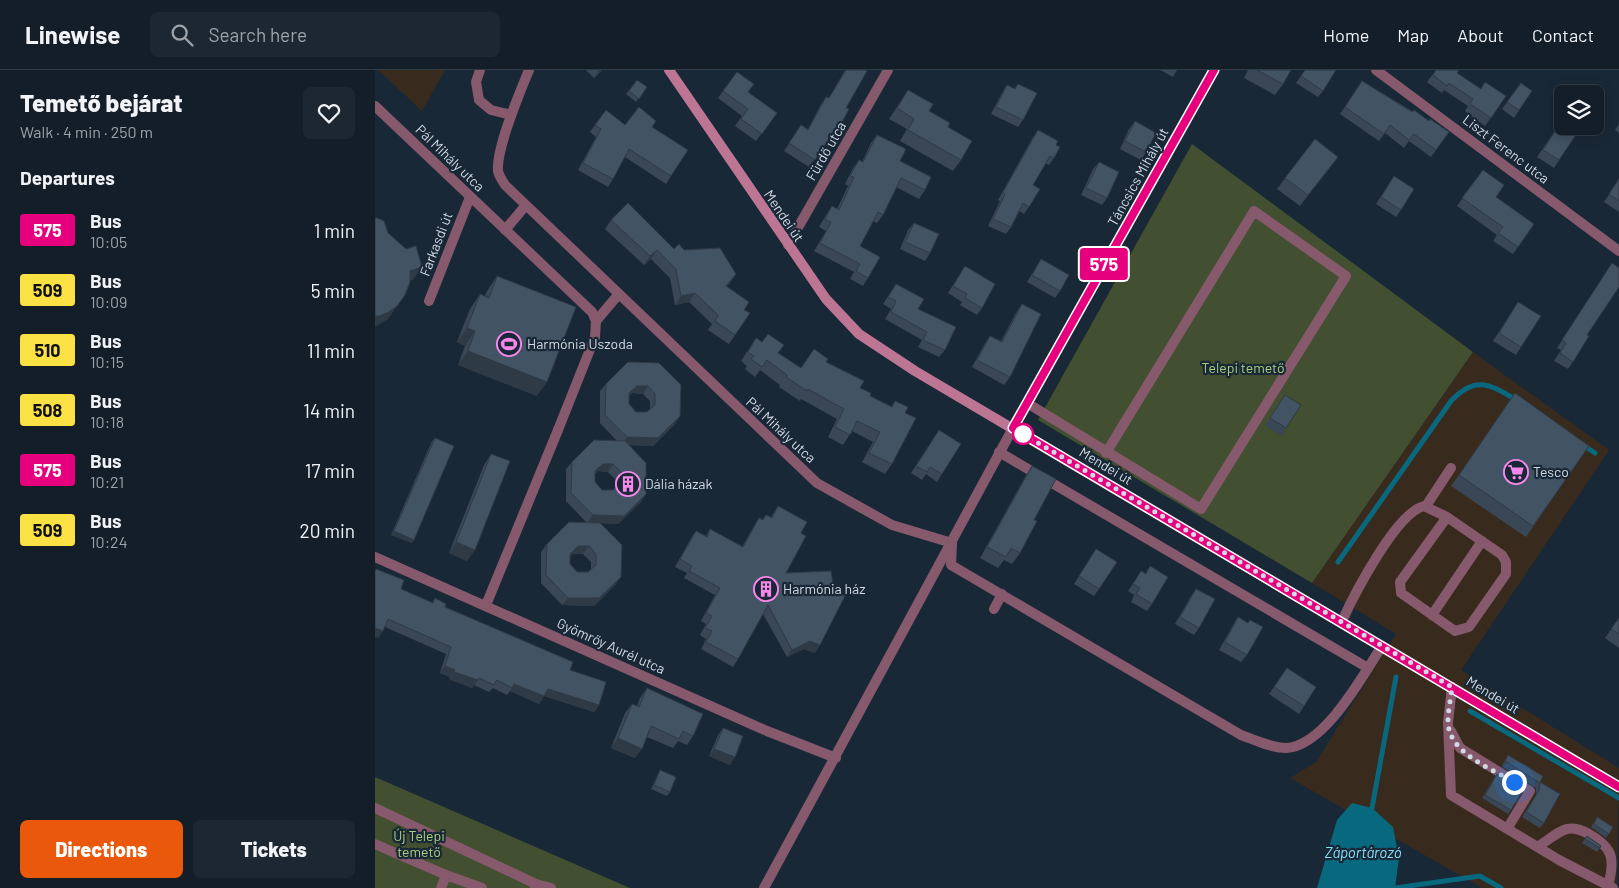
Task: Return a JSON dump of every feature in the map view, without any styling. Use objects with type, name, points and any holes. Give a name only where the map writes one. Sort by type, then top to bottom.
[{"type":"main road","name":"Mendei út","points":[[669,70],[826,299],[859,334],[915,371],[1619,787]]},
{"type":"main road","name":"Táncsics Mihály út","points":[[1013,428],[1213,70]]},
{"type":"street","points":[[480,70],[476,82],[479,100],[491,110],[511,115],[529,70]]},
{"type":"street","name":"Fürdő utca","points":[[788,245],[888,70]]},
{"type":"street","name":"Liszt Ferenc utca","points":[[1376,70],[1619,250]]},
{"type":"street","name":"Pál Mihály utca","points":[[375,106],[593,314],[596,321]]},
{"type":"street","name":"Pál Mihály utca","points":[[511,115],[498,161],[500,178],[618,295],[817,483],[892,525],[952,543]]},
{"type":"street","name":"Farkasdi út","points":[[429,301],[470,197]]},
{"type":"street","points":[[505,230],[526,205]]},
{"type":"street","points":[[1027,403],[1106,453],[1201,510],[1347,276],[1254,211],[1106,453]]},
{"type":"street","points":[[486,605],[595,337],[596,321],[618,295]]},
{"type":"street","points":[[764,888],[1013,428]]},
{"type":"street","points":[[999,452],[1368,668]]},
{"type":"street","points":[[1341,622],[1362,579],[1404,520],[1419,508],[1426,506],[1451,468]]},
{"type":"street","points":[[1426,506],[1447,517],[1502,555],[1507,568],[1505,574],[1469,627],[1455,631],[1401,593],[1400,582],[1447,517]]},
{"type":"street","points":[[1432,615],[1482,541]]},
{"type":"street","points":[[952,543],[951,565],[1241,735],[1275,747],[1288,748],[1303,743],[1317,734],[1331,720],[1382,646]]},
{"type":"street","name":"Gyömrőy Aurél utca","points":[[375,557],[767,731],[836,758]]},
{"type":"street","points":[[994,609],[1002,594]]},
{"type":"street","points":[[1452,687],[1448,723],[1451,795],[1537,847],[1610,887],[1612,853],[1603,842],[1587,833],[1579,829],[1567,829],[1537,847]]},
{"type":"street","points":[[1448,723],[1460,748],[1529,791],[1507,829]]},
{"type":"street","points":[[375,808],[535,886],[551,888]]},
{"type":"street","points":[[375,844],[446,875],[482,888]]},
{"type":"street","points":[[441,888],[446,875]]},
{"type":"shaded area","points":[[378,70],[445,70],[422,111]]},
{"type":"shaded area","points":[[1473,352],[1609,450],[1461,670],[1619,768],[1617,888],[1482,888],[1290,778],[1316,762],[1396,634],[1312,583]]},
{"type":"green space","name":"Telepi temető","points":[[1192,144],[1473,352],[1312,583],[1038,420]]},
{"type":"green space","name":"Új Telepi temető","points":[[375,777],[630,888],[375,888]]},
{"type":"water","name":"Záportározó","points":[[1352,803],[1372,808],[1393,827],[1399,858],[1395,888],[1317,888],[1337,820]]},
{"type":"building","points":[[846,70],[867,71],[846,108],[849,109],[840,126],[838,125],[815,160],[789,143],[801,125],[808,130],[826,97],[829,98]]},
{"type":"building","points":[[1257,70],[1291,70],[1283,84]]},
{"type":"building","points":[[1305,70],[1336,70],[1323,91],[1301,76]]},
{"type":"building","points":[[1436,70],[1459,70],[1457,73],[1481,89],[1485,82],[1506,96],[1491,118],[1470,104],[1473,99],[1449,83],[1447,86],[1433,75]]},
{"type":"building","points":[[737,72],[754,84],[748,92],[777,113],[762,134],[741,119],[748,109],[723,91]]},
{"type":"building","points":[[637,80],[647,87],[639,99],[629,91]]},
{"type":"building","points":[[1362,81],[1412,112],[1414,110],[1429,121],[1430,119],[1449,132],[1436,150],[1414,134],[1409,140],[1390,125],[1384,134],[1345,107]]},
{"type":"building","points":[[1521,83],[1532,91],[1519,110],[1507,102]]},
{"type":"building","points":[[1018,84],[1037,93],[1023,120],[996,107],[1007,85],[1015,89]]},
{"type":"building","points":[[908,90],[933,104],[929,111],[950,123],[948,127],[972,141],[961,160],[908,130],[914,119],[897,108]]},
{"type":"building","points":[[639,107],[656,121],[652,127],[688,150],[671,176],[629,149],[613,179],[583,163],[601,129],[595,125],[606,110],[625,125]]},
{"type":"building","points":[[1135,121],[1156,133],[1146,152],[1125,141]]},
{"type":"building","points":[[1038,130],[1058,141],[1056,145],[1060,147],[1054,158],[1050,156],[1033,185],[1040,189],[1029,207],[1023,203],[1011,227],[993,219],[1005,194],[1003,192]]},
{"type":"building","points":[[1554,133],[1554,135],[1576,135],[1559,160],[1543,150]]},
{"type":"building","points":[[877,135],[906,149],[900,161],[931,177],[925,190],[901,178],[883,215],[878,212],[860,246],[880,257],[868,278],[856,271],[860,264],[820,243],[831,222],[825,219],[832,206],[839,210],[854,177],[850,176],[859,160],[863,162]]},
{"type":"building","points":[[1315,139],[1338,157],[1308,195],[1285,178]]},
{"type":"building","points":[[1099,162],[1119,172],[1107,198],[1086,188]]},
{"type":"building","points":[[1483,170],[1504,185],[1496,197],[1534,224],[1518,247],[1498,233],[1503,227],[1462,198]]},
{"type":"building","points":[[1394,176],[1414,189],[1401,210],[1381,197]]},
{"type":"building","points":[[1619,179],[1619,201],[1609,194]]},
{"type":"building","points":[[628,203],[674,249],[679,244],[684,250],[720,248],[736,274],[726,286],[749,302],[744,310],[750,313],[735,335],[715,321],[718,315],[695,293],[681,296],[676,269],[657,250],[650,256],[611,220]]},
{"type":"building","points":[[375,218],[384,221],[388,233],[406,249],[416,246],[422,267],[410,271],[410,282],[405,295],[397,306],[379,316],[375,316]]},
{"type":"building","points":[[914,223],[939,234],[930,253],[905,242]]},
{"type":"building","points":[[1041,259],[1069,275],[1060,291],[1032,275]]},
{"type":"building","points":[[1612,263],[1619,268],[1619,287],[1587,335],[1589,336],[1573,362],[1560,353],[1566,343],[1562,340]]},
{"type":"building","points":[[965,266],[995,284],[982,308],[965,298],[967,294],[953,286]]},
{"type":"building","name":"Harmónia Uszoda","points":[[497,276],[576,307],[547,382],[468,351],[475,331],[467,328],[480,294],[489,298]]},
{"type":"building","points":[[896,284],[924,299],[918,309],[956,327],[945,350],[923,340],[927,332],[891,312],[896,301],[888,297]]},
{"type":"building","points":[[1518,302],[1541,316],[1521,347],[1499,333]]},
{"type":"building","points":[[1022,304],[1041,314],[1010,377],[977,360],[990,336],[1002,342]]},
{"type":"building","points":[[768,334],[784,345],[778,353],[801,368],[814,349],[828,359],[826,362],[864,381],[860,388],[871,393],[870,396],[892,407],[895,401],[908,407],[905,413],[916,418],[892,464],[869,453],[880,432],[857,421],[850,435],[835,427],[844,409],[808,389],[807,391],[786,377],[787,375],[767,360],[762,367],[751,359],[754,356],[748,352],[756,338],[762,342]]},
{"type":"building","points":[[628,362],[659,363],[681,385],[680,416],[658,438],[627,437],[605,415],[606,384]],"holes":[[[637,386],[648,386],[655,394],[655,405],[647,412],[636,412],[629,404],[629,393]]]},
{"type":"building","name":"Tesco","points":[[1515,393],[1589,446],[1533,526],[1459,475]]},
{"type":"building","points":[[1285,395],[1301,405],[1286,428],[1270,418]]},
{"type":"building","points":[[939,430],[961,444],[942,474],[930,467],[927,472],[916,466]]},
{"type":"building","points":[[435,438],[454,446],[414,540],[394,531]]},
{"type":"building","name":"Dália házak","points":[[594,440],[625,441],[646,463],[646,494],[624,516],[593,515],[571,493],[572,462]],"holes":[[[603,464],[613,464],[621,472],[620,483],[613,490],[602,490],[595,482],[595,471]]]},
{"type":"building","points":[[491,454],[510,461],[475,550],[456,542]]},
{"type":"building","points":[[1032,466],[1056,479],[1034,520],[1037,521],[1020,553],[1011,548],[1006,557],[987,547]]},
{"type":"building","name":"Harmónia ház","points":[[778,506],[807,522],[801,533],[806,536],[786,573],[831,571],[834,591],[845,596],[820,645],[810,641],[792,650],[768,605],[738,659],[706,642],[712,631],[705,628],[712,616],[706,613],[720,588],[689,571],[692,566],[680,559],[696,531],[707,537],[710,529],[743,547],[759,518],[763,520],[766,515],[772,518]]},
{"type":"building","points":[[569,522],[600,523],[622,545],[621,577],[599,598],[568,598],[546,575],[547,544]],"holes":[[[578,546],[589,546],[596,554],[596,565],[588,572],[577,572],[570,564],[570,554]]]},
{"type":"building","points":[[1096,549],[1117,562],[1099,589],[1079,576]]},
{"type":"building","points":[[1150,566],[1168,577],[1152,604],[1136,594],[1140,588],[1133,584],[1141,571],[1146,574]]},
{"type":"building","points":[[376,569],[404,580],[401,589],[433,603],[435,598],[446,604],[445,607],[573,662],[570,670],[606,682],[599,705],[548,689],[544,696],[514,684],[512,688],[497,680],[494,685],[479,678],[478,680],[454,672],[455,670],[445,666],[451,647],[388,619],[383,631],[375,628]]},
{"type":"building","points":[[1196,589],[1215,599],[1199,628],[1180,617]]},
{"type":"building","points":[[1238,617],[1248,623],[1250,620],[1263,627],[1247,655],[1225,642]]},
{"type":"building","points":[[1619,618],[1619,634],[1611,629]]},
{"type":"building","points":[[1287,668],[1316,687],[1304,706],[1274,687]]},
{"type":"building","points":[[647,688],[703,714],[693,736],[683,731],[679,739],[651,726],[642,749],[618,738],[632,704],[639,707]]},
{"type":"building","points":[[723,728],[743,736],[735,757],[714,749]]},
{"type":"building","points":[[1508,755],[1543,776],[1540,782],[1560,794],[1544,823],[1526,812],[1539,790],[1540,783],[1505,761]]},
{"type":"building","points":[[660,770],[676,777],[670,792],[654,785]]},
{"type":"building","points":[[1497,774],[1523,790],[1511,810],[1485,795]]},
{"type":"building","points":[[1597,817],[1613,827],[1609,834],[1594,824]]},
{"type":"building","points":[[1587,836],[1601,846],[1600,848],[1585,839]]},
{"type":"waterway","points":[[1338,562],[1451,401],[1459,393],[1475,385],[1482,385],[1498,389],[1516,400]]},
{"type":"waterway","points":[[1583,445],[1595,453]]},
{"type":"waterway","points":[[1372,808],[1396,677]]},
{"type":"waterway","points":[[1470,711],[1619,798]]},
{"type":"waterway","points":[[1395,888],[1480,876],[1501,888]]},
{"type":"bus line","name":"575","points":[[1214,70],[1013,428],[1619,787]]},
{"type":"place","name":"Harmónia Uszoda","points":[[509,344]]},
{"type":"place","name":"Tesco","points":[[1516,472]]},
{"type":"place","name":"Dália házak","points":[[628,484]]},
{"type":"place","name":"Harmónia ház","points":[[766,589]]},
{"type":"route","points":[[1023,434],[1452,687],[1448,723],[1454,739],[1460,748],[1469,755],[1514,782]]}]
